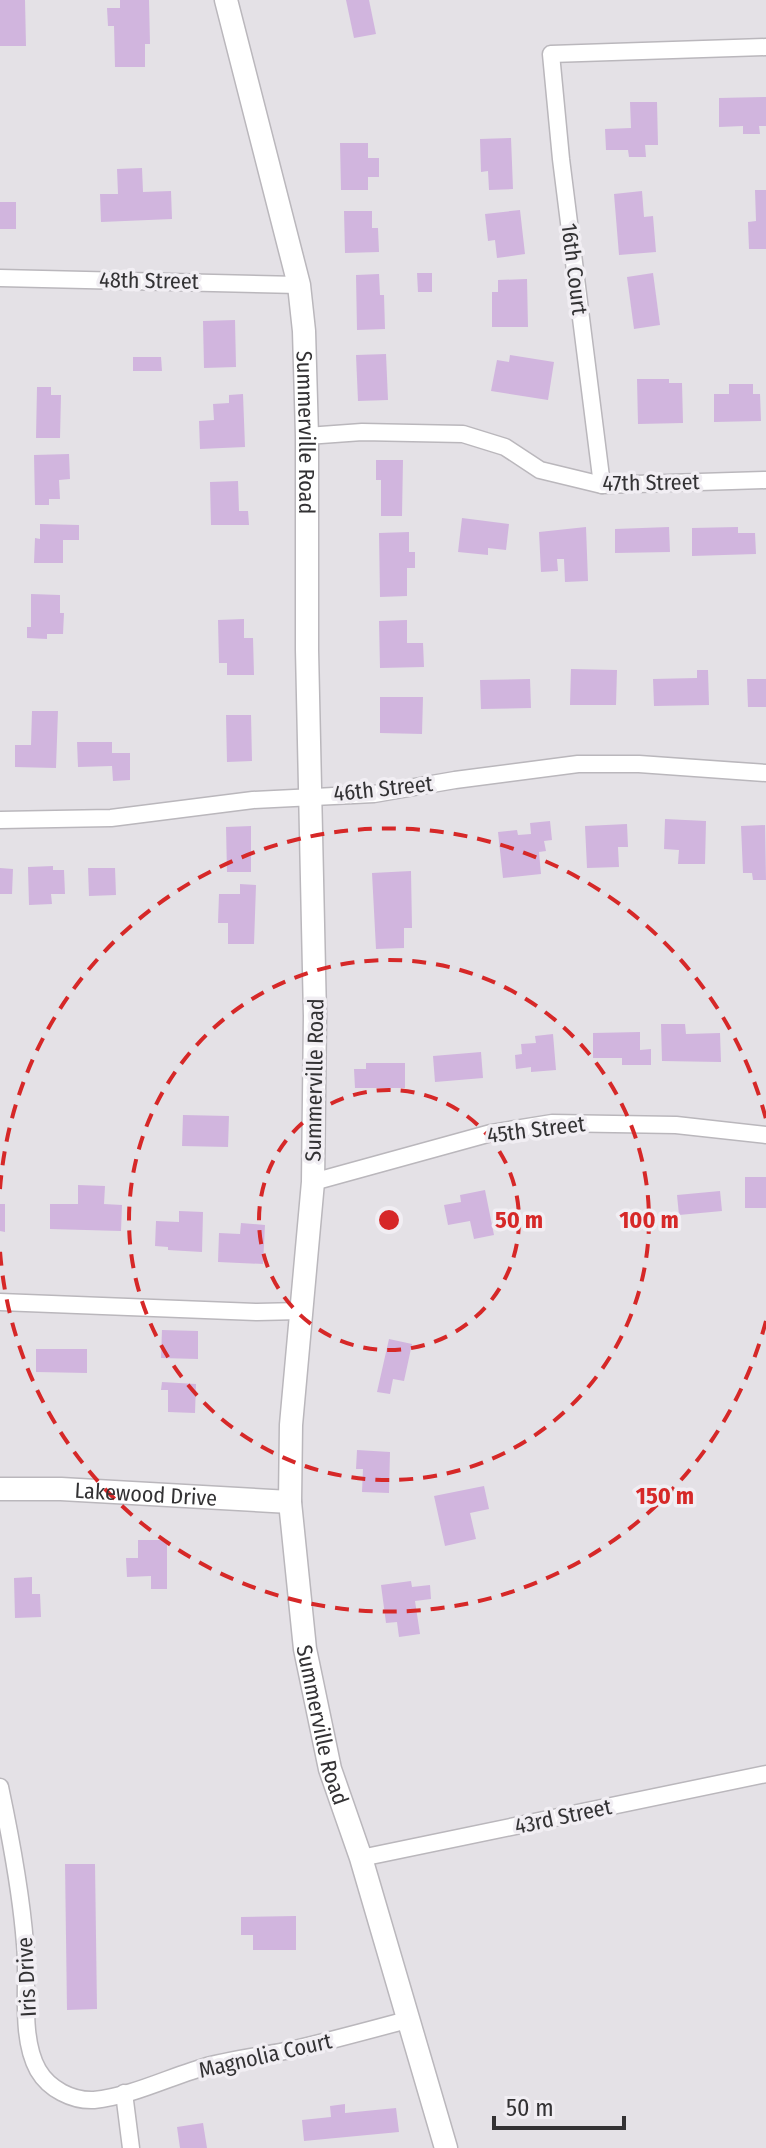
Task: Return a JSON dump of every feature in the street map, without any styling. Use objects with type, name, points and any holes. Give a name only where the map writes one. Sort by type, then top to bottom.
[{"type":"main road","name":"Summerville Road","points":[[226,0],[299,285],[304,331],[315,1016],[313,1182],[291,1425],[290,1502],[297,1588],[316,1710],[330,1769],[361,1858],[446,2148]]},
{"type":"main road","name":"Lakewood Drive","points":[[0,1489],[61,1489],[290,1502]]},
{"type":"street","name":"16th Court","points":[[602,485],[561,159],[551,54],[766,47]]},
{"type":"street","name":"48th Street","points":[[0,278],[299,285]]},
{"type":"street","name":"47th Street","points":[[307,436],[362,432],[463,434],[505,447],[540,470],[602,485],[766,480]]},
{"type":"street","name":"46th Street","points":[[0,820],[111,818],[312,795],[374,794],[578,764],[639,764],[766,773]]},
{"type":"street","name":"45th Street","points":[[313,1182],[491,1133],[552,1123],[676,1125],[766,1135]]},
{"type":"street","points":[[0,1302],[301,1311]]},
{"type":"street","name":"43rd Street","points":[[361,1858],[766,1774]]},
{"type":"street","name":"Iris Drive","points":[[0,1787],[22,1908],[26,1948],[26,2010],[31,2051],[38,2070],[52,2087],[71,2097],[93,2100],[124,2093]]},
{"type":"street","name":"Magnolia Court","points":[[124,2093],[212,2065],[293,2049],[407,2020]]},
{"type":"street","points":[[124,2093],[131,2148]]},
{"type":"building","points":[[0,0],[25,0],[26,46],[0,46]]},
{"type":"building","points":[[120,0],[149,0],[150,44],[145,44],[145,67],[115,67],[114,26],[108,26],[107,8],[120,8]]},
{"type":"building","points":[[346,0],[369,0],[376,34],[354,38]]},
{"type":"building","points":[[766,97],[766,126],[759,126],[760,134],[743,134],[743,126],[719,127],[719,98]]},
{"type":"building","points":[[630,102],[657,102],[658,145],[645,145],[646,157],[629,157],[628,150],[606,150],[605,129],[631,128]]},
{"type":"building","points":[[511,138],[513,189],[489,190],[488,171],[481,172],[480,139]]},
{"type":"building","points":[[340,143],[368,143],[368,158],[379,158],[379,177],[368,177],[368,190],[341,190]]},
{"type":"building","points":[[142,168],[143,192],[171,191],[172,219],[101,222],[100,194],[118,194],[117,169]]},
{"type":"building","points":[[755,190],[766,190],[766,249],[749,249],[748,222],[756,221]]},
{"type":"building","points":[[642,191],[644,217],[653,216],[656,252],[619,255],[614,194]]},
{"type":"building","points":[[0,202],[16,202],[16,229],[0,229]]},
{"type":"building","points":[[520,210],[525,254],[497,258],[495,240],[488,241],[485,214]]},
{"type":"building","points":[[344,211],[372,211],[372,228],[378,228],[379,252],[345,253]]},
{"type":"building","points":[[417,273],[432,273],[432,292],[418,292]]},
{"type":"building","points":[[653,273],[660,325],[634,329],[627,277]]},
{"type":"building","points":[[379,274],[380,295],[384,295],[385,329],[357,330],[356,275]]},
{"type":"building","points":[[527,279],[528,327],[492,327],[492,292],[498,292],[498,280]]},
{"type":"building","points":[[235,320],[236,367],[204,368],[203,321]]},
{"type":"building","points":[[386,354],[388,400],[358,401],[356,355]]},
{"type":"building","points":[[510,355],[554,362],[548,400],[491,391],[497,360],[509,362]]},
{"type":"building","points":[[133,357],[161,357],[162,371],[133,371]]},
{"type":"building","points":[[637,379],[669,379],[669,383],[682,383],[683,423],[638,424]]},
{"type":"building","points":[[729,384],[753,384],[753,394],[760,394],[761,421],[714,422],[714,394],[729,394]]},
{"type":"building","points":[[37,387],[51,387],[51,395],[61,395],[60,438],[36,438]]},
{"type":"building","points":[[243,394],[245,447],[200,449],[199,421],[214,420],[213,404],[229,403],[229,395]]},
{"type":"building","points":[[69,454],[70,479],[59,480],[60,499],[49,499],[49,505],[35,505],[34,455]]},
{"type":"building","points":[[376,460],[403,460],[402,516],[381,516],[381,480],[376,480]]},
{"type":"building","points":[[238,481],[239,511],[248,511],[249,525],[211,525],[210,482]]},
{"type":"building","points":[[462,518],[509,524],[506,550],[488,548],[488,555],[458,552]]},
{"type":"building","points":[[40,524],[79,525],[79,540],[63,540],[63,563],[34,563],[35,538],[40,539]]},
{"type":"building","points":[[586,527],[588,581],[565,582],[564,559],[557,559],[558,571],[541,572],[539,532]]},
{"type":"building","points":[[669,527],[670,552],[615,553],[615,529]]},
{"type":"building","points":[[738,527],[738,533],[755,533],[756,554],[692,556],[692,528]]},
{"type":"building","points":[[409,532],[409,552],[415,552],[415,568],[407,568],[407,596],[380,597],[379,533]]},
{"type":"building","points":[[31,594],[60,595],[60,613],[64,613],[63,634],[47,634],[47,639],[27,638],[27,627],[31,627]]},
{"type":"building","points":[[244,619],[244,638],[253,638],[254,675],[227,675],[227,663],[219,663],[218,620]]},
{"type":"building","points":[[407,620],[407,643],[423,643],[424,667],[380,668],[379,621]]},
{"type":"building","points":[[571,669],[617,670],[616,705],[570,705]]},
{"type":"building","points":[[697,670],[708,670],[709,705],[654,706],[653,679],[697,678]]},
{"type":"building","points":[[530,679],[531,708],[481,709],[480,680]]},
{"type":"building","points":[[747,679],[766,679],[766,707],[748,707]]},
{"type":"building","points":[[380,697],[423,697],[422,734],[380,733]]},
{"type":"building","points":[[32,711],[58,711],[56,768],[15,767],[15,745],[31,745]]},
{"type":"building","points":[[226,715],[251,715],[252,761],[227,762]]},
{"type":"building","points":[[77,742],[112,742],[112,753],[130,753],[130,780],[113,781],[112,766],[78,767]]},
{"type":"building","points":[[665,819],[706,821],[705,864],[678,864],[679,850],[664,849]]},
{"type":"building","points":[[550,821],[552,840],[544,841],[546,851],[539,852],[541,874],[503,878],[498,832],[517,830],[518,835],[531,834],[530,823]]},
{"type":"building","points":[[627,824],[628,847],[618,847],[619,867],[587,868],[585,826]]},
{"type":"building","points":[[765,825],[766,880],[753,880],[752,873],[743,873],[741,826]]},
{"type":"building","points":[[251,826],[251,872],[227,872],[226,827]]},
{"type":"building","points":[[53,866],[53,870],[64,870],[65,894],[51,894],[52,904],[29,905],[28,867]]},
{"type":"building","points":[[0,868],[13,869],[12,894],[0,894]]},
{"type":"building","points":[[88,868],[115,868],[116,895],[89,896]]},
{"type":"building","points":[[411,871],[412,928],[404,928],[404,948],[376,949],[372,873]]},
{"type":"building","points":[[240,884],[256,885],[254,944],[228,944],[228,923],[218,923],[219,894],[240,894]]},
{"type":"building","points":[[661,1024],[685,1024],[686,1034],[720,1033],[721,1062],[662,1061]]},
{"type":"building","points":[[640,1032],[640,1050],[651,1049],[651,1065],[622,1065],[622,1058],[593,1058],[593,1033]]},
{"type":"building","points":[[553,1034],[556,1070],[531,1072],[531,1067],[516,1069],[515,1055],[522,1054],[521,1044],[536,1043],[535,1036]]},
{"type":"building","points":[[481,1052],[483,1078],[435,1082],[433,1056]]},
{"type":"building","points":[[366,1063],[405,1063],[405,1088],[355,1088],[354,1069],[366,1069]]},
{"type":"building","points":[[183,1115],[229,1116],[228,1147],[182,1146]]},
{"type":"building","points":[[745,1177],[766,1177],[766,1208],[745,1208]]},
{"type":"building","points":[[78,1185],[105,1186],[104,1204],[122,1205],[121,1231],[50,1229],[50,1204],[78,1204]]},
{"type":"building","points":[[485,1190],[494,1235],[474,1239],[470,1221],[448,1225],[444,1205],[461,1202],[460,1195]]},
{"type":"building","points":[[720,1191],[722,1211],[679,1215],[677,1195]]},
{"type":"building","points":[[0,1204],[5,1204],[5,1232],[0,1231]]},
{"type":"building","points":[[179,1211],[203,1212],[202,1252],[155,1246],[156,1221],[179,1222]]},
{"type":"building","points":[[241,1223],[265,1225],[263,1264],[218,1262],[219,1233],[240,1234]]},
{"type":"building","points":[[162,1330],[198,1331],[198,1359],[161,1358]]},
{"type":"building","points":[[389,1339],[412,1344],[404,1381],[393,1379],[390,1394],[377,1392]]},
{"type":"building","points":[[36,1349],[87,1349],[87,1373],[36,1372]]},
{"type":"building","points":[[162,1382],[196,1384],[195,1413],[168,1412],[168,1390],[161,1390]]},
{"type":"building","points":[[357,1450],[390,1452],[389,1493],[362,1492],[363,1469],[356,1469]]},
{"type":"building","points":[[484,1486],[489,1509],[470,1513],[476,1539],[445,1546],[434,1496]]},
{"type":"building","points":[[138,1540],[167,1540],[167,1589],[151,1589],[151,1576],[127,1577],[126,1558],[138,1558]]},
{"type":"building","points":[[32,1577],[32,1594],[40,1594],[41,1617],[15,1618],[14,1578]]},
{"type":"building","points":[[411,1581],[412,1587],[430,1585],[431,1599],[415,1601],[420,1634],[399,1637],[397,1622],[386,1623],[381,1585]]},
{"type":"building","points":[[65,1864],[95,1864],[97,2009],[67,2010]]},
{"type":"building","points":[[296,1916],[296,1950],[253,1950],[253,1935],[241,1935],[241,1917]]},
{"type":"building","points":[[345,2104],[345,2113],[396,2108],[399,2132],[304,2141],[302,2120],[331,2117],[330,2106]]},
{"type":"building","points":[[203,2123],[207,2148],[180,2148],[177,2127]]}]
